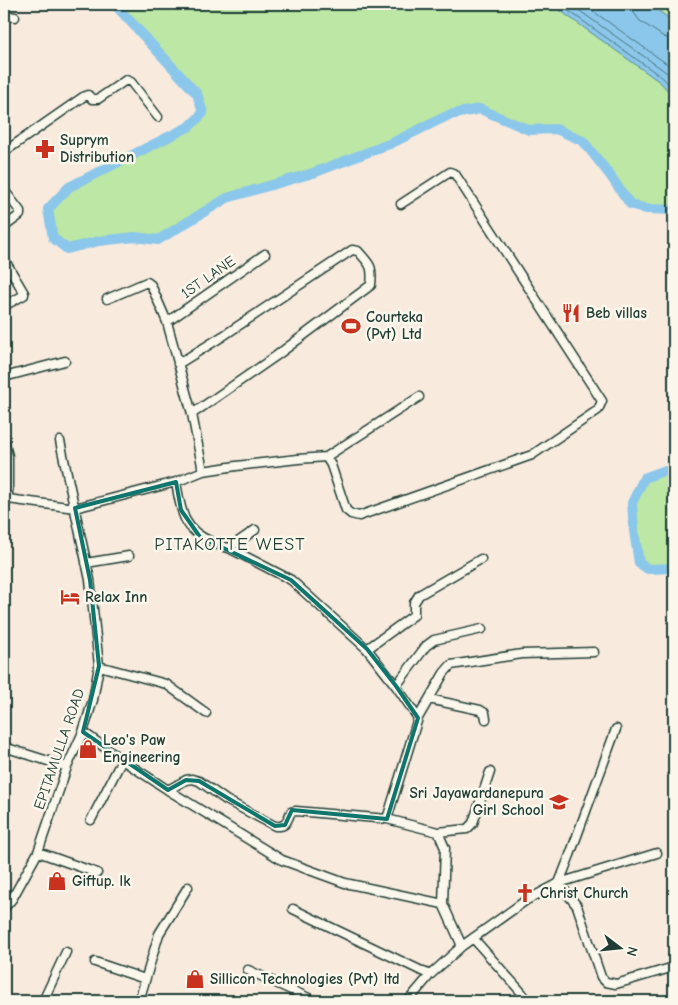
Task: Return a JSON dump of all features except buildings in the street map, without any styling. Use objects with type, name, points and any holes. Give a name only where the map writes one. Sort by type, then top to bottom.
[{"type":"street","points":[[4,15],[15,17]]},
{"type":"street","points":[[4,152],[83,97],[88,95],[92,99],[98,99],[126,80],[131,82],[158,116]]},
{"type":"street","points":[[326,457],[346,510],[351,514],[359,516],[532,455],[598,410],[602,401],[455,174],[450,172],[402,204]]},
{"type":"street","points":[[4,190],[20,211],[20,215],[4,227]]},
{"type":"street","points":[[178,364],[352,250],[358,251],[371,266],[371,285],[276,356],[192,414]]},
{"type":"street","name":"1ST LANE","points":[[167,322],[265,254]]},
{"type":"street","points":[[4,259],[24,293],[4,306]]},
{"type":"street","points":[[107,299],[147,282],[151,285],[167,322],[192,414],[203,471]]},
{"type":"street","points":[[4,377],[65,361]]},
{"type":"street","points":[[4,440],[8,456],[6,500],[75,508],[176,482],[203,471],[298,458],[326,457],[419,397]]},
{"type":"street","name":"EPITAMULLA ROAD","points":[[4,908],[12,899],[38,852],[67,767],[83,732],[93,700],[98,666],[90,580],[60,441]]},
{"type":"street","points":[[176,482],[181,510],[188,525],[200,537],[229,548],[291,580],[367,649],[418,718]]},
{"type":"street","points":[[229,548],[255,530]]},
{"type":"street","points":[[86,563],[129,556]]},
{"type":"street","points":[[367,649],[414,615],[414,604],[419,595],[480,559]]},
{"type":"street","points":[[396,686],[426,646],[434,640],[482,629]]},
{"type":"street","points":[[387,819],[418,718],[444,673],[451,665],[522,654],[594,652]]},
{"type":"street","points":[[98,666],[166,684],[206,713]]},
{"type":"street","points":[[429,699],[480,710],[485,713],[486,719]]},
{"type":"street","points":[[559,882],[616,729]]},
{"type":"street","points":[[83,732],[168,790],[282,860],[345,883],[442,904]]},
{"type":"street","points":[[4,747],[67,767]]},
{"type":"street","points":[[91,820],[122,760]]},
{"type":"street","points":[[168,790],[186,780],[199,781],[226,800],[275,826],[285,824],[291,812],[296,811],[387,819],[438,832],[467,829],[473,824],[490,772]]},
{"type":"street","points":[[438,832],[445,848],[442,904],[462,946]]},
{"type":"street","points":[[38,852],[97,873]]},
{"type":"street","points":[[408,1001],[430,975],[462,946],[525,901],[559,882],[657,853]]},
{"type":"street","points":[[559,882],[577,906],[601,977],[606,982],[616,984],[674,967]]},
{"type":"street","points":[[139,1001],[159,934],[188,887]]},
{"type":"street","points":[[294,909],[430,975]]},
{"type":"street","points":[[473,938],[528,1001]]},
{"type":"street","points":[[43,1001],[66,952]]},
{"type":"street","points":[[95,962],[145,979]]},
{"type":"street","points":[[248,970],[315,1001]]},
{"type":"highlighted area","points":[[176,482],[181,510],[200,537],[291,580],[367,649],[396,686],[418,718],[387,819],[292,810],[285,825],[275,826],[199,781],[186,780],[168,790],[83,732],[99,666],[90,580],[75,508]]},
{"type":"green space","points":[[117,4],[551,4],[660,82],[674,97],[674,210],[646,209],[630,204],[583,141],[556,129],[529,130],[480,109],[449,115],[392,143],[313,173],[227,198],[158,240],[135,237],[99,241],[67,249],[53,238],[48,209],[69,187],[190,126],[203,113],[197,94],[119,9]]},
{"type":"green space","points":[[649,4],[674,4],[674,22]]},
{"type":"green space","points":[[663,471],[674,472],[674,568],[648,569],[639,563],[632,503],[644,478]]},
{"type":"water","points":[[551,4],[649,4],[674,22],[674,97],[660,82]]},
{"type":"waterway","points":[[117,4],[119,9],[197,94],[203,113],[190,126],[69,187],[48,209],[53,238],[67,249],[99,241],[135,237],[158,240],[227,198],[313,173],[392,143],[449,115],[480,109],[529,130],[556,129],[583,141],[630,204],[646,209],[674,210]]},
{"type":"waterway","points":[[674,472],[663,471],[644,478],[632,503],[639,563],[648,569],[674,568]]},
{"type":"place","name":"Suprym Distribution","points":[[45,149]]},
{"type":"place","name":"Beb villas","points":[[571,313]]},
{"type":"place","name":"Courteka (Pvt) Ltd","points":[[351,326]]},
{"type":"place","name":"Relax Inn","points":[[70,597]]},
{"type":"place","name":"Leo's Paw Engineering","points":[[88,749]]},
{"type":"place","name":"Sri Jayawardanepura Girl School","points":[[559,802]]},
{"type":"place","name":"Giftup. lk","points":[[57,881]]},
{"type":"place","name":"Christ Church","points":[[525,893]]},
{"type":"place","name":"Sillicon Technologies (Pvt) ltd","points":[[195,979]]},
{"type":"district","name":"PITAKOTTE WEST","points":[[230,544]]}]
